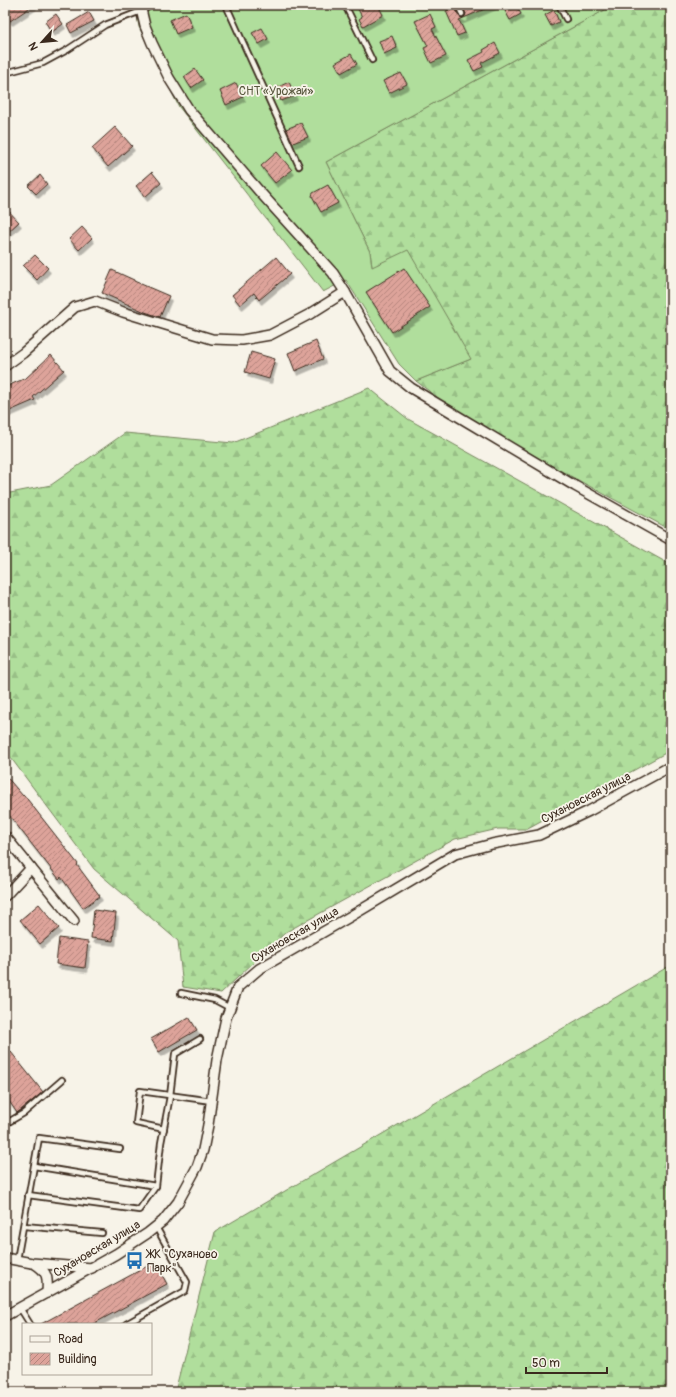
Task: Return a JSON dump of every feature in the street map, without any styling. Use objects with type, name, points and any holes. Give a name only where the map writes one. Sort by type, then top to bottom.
[{"type":"street","points":[[140,8],[145,26],[169,78],[189,110],[258,191],[333,273],[388,367],[395,375],[411,388],[575,486],[671,540]]},
{"type":"street","points":[[5,366],[23,353],[75,307],[95,301],[123,312],[212,339],[242,340],[270,335],[310,314],[345,292]]},
{"type":"street","name":"Сухановская улица","points":[[11,1311],[47,1293],[116,1254],[156,1227],[178,1202],[197,1167],[203,1150],[221,1038],[226,1018],[238,987],[260,969],[455,854],[492,844],[539,835],[589,811],[671,766]]},
{"type":"street","points":[[5,836],[74,920]]},
{"type":"street","points":[[5,896],[32,868]]},
{"type":"street","points":[[5,1258],[32,1263],[92,1268]]},
{"type":"street","points":[[32,1263],[43,1269],[48,1280],[47,1293]]},
{"type":"lane","points":[[5,74],[43,64],[105,25],[140,8],[152,5]]},
{"type":"lane","points":[[226,5],[299,166]]},
{"type":"lane","points":[[345,5],[372,60]]},
{"type":"lane","points":[[458,5],[462,14]]},
{"type":"lane","points":[[559,5],[566,19]]},
{"type":"lane","points":[[181,993],[215,1000],[230,1008]]},
{"type":"lane","points":[[28,1195],[139,1210],[156,1186],[175,1054],[200,1039]]},
{"type":"lane","points":[[5,1124],[24,1113],[62,1080]]},
{"type":"lane","points":[[164,1129],[136,1123],[140,1091],[212,1101]]},
{"type":"lane","points":[[17,1260],[39,1138],[120,1149]]},
{"type":"lane","points":[[34,1166],[156,1186]]},
{"type":"lane","points":[[24,1226],[102,1233]]},
{"type":"lane","points":[[128,1323],[185,1291],[187,1282],[156,1227]]},
{"type":"lane","points":[[11,1311],[29,1323]]},
{"type":"green space","name":"СНТ «Урожай»","points":[[135,5],[614,5],[326,162],[370,252],[372,267],[408,250],[471,359],[416,381],[399,364],[346,280],[323,292],[179,107],[139,27]]},
{"type":"green space","points":[[614,5],[671,5],[671,530],[468,421],[416,381],[471,359],[372,267],[370,252],[326,162]]},
{"type":"green space","points":[[369,388],[408,419],[671,565],[671,750],[526,829],[498,829],[455,839],[286,932],[221,993],[183,987],[178,941],[94,869],[5,750],[5,494],[51,485],[125,433],[233,443]]},
{"type":"green space","points":[[671,965],[671,1392],[172,1392],[176,1388],[215,1232]]},
{"type":"building","points":[[5,5],[34,5],[10,21],[5,14]]},
{"type":"building","points":[[356,5],[378,5],[383,15],[363,26],[359,19],[362,17]]},
{"type":"building","points":[[462,5],[494,5],[459,20],[465,33],[457,36],[446,11],[455,7],[459,16],[463,18],[466,14]]},
{"type":"building","points":[[502,5],[516,5],[521,14],[510,20]]},
{"type":"building","points":[[554,10],[559,22],[551,26],[545,15]]},
{"type":"building","points":[[89,12],[94,21],[71,33],[67,25]]},
{"type":"building","points":[[186,13],[192,27],[176,34],[170,20]]},
{"type":"building","points":[[56,14],[63,24],[52,32],[45,22]]},
{"type":"building","points":[[430,14],[436,27],[432,29],[446,56],[431,63],[424,48],[428,46],[415,21]]},
{"type":"building","points":[[262,28],[268,39],[259,44],[252,33]]},
{"type":"building","points":[[392,36],[397,48],[384,54],[379,41]]},
{"type":"building","points":[[495,43],[500,53],[481,63],[483,67],[474,71],[468,60],[484,52],[483,50]]},
{"type":"building","points":[[351,54],[357,64],[341,73],[335,63]]},
{"type":"building","points":[[195,69],[203,80],[191,88],[184,77]]},
{"type":"building","points":[[401,73],[407,84],[389,93],[383,81]]},
{"type":"building","points":[[289,82],[295,96],[281,101],[276,88]]},
{"type":"building","points":[[236,83],[243,97],[226,105],[220,91]]},
{"type":"building","points":[[301,123],[308,137],[293,143],[286,129]]},
{"type":"building","points":[[115,127],[132,146],[108,167],[92,148]]},
{"type":"building","points":[[277,152],[292,170],[275,183],[261,166]]},
{"type":"building","points":[[152,172],[161,183],[145,197],[136,186]]},
{"type":"building","points":[[40,175],[47,184],[36,194],[28,186]]},
{"type":"building","points":[[328,185],[338,203],[321,212],[312,196],[313,193]]},
{"type":"building","points":[[5,207],[19,222],[5,235]]},
{"type":"building","points":[[82,227],[92,238],[79,250],[69,239]]},
{"type":"building","points":[[35,255],[48,268],[37,280],[23,266]]},
{"type":"building","points":[[276,257],[290,274],[259,300],[254,293],[240,305],[232,295]]},
{"type":"building","points":[[404,268],[430,307],[392,332],[366,292]]},
{"type":"building","points":[[112,270],[169,296],[160,317],[102,293]]},
{"type":"building","points":[[316,341],[323,359],[295,371],[288,353]]},
{"type":"building","points":[[251,352],[275,359],[269,379],[245,372]]},
{"type":"building","points":[[51,355],[64,370],[33,397],[35,400],[5,413],[5,387],[26,378]]},
{"type":"building","points":[[5,775],[23,796],[24,795],[78,864],[77,865],[100,896],[83,908],[61,877],[59,879],[5,810]]},
{"type":"building","points":[[39,904],[59,928],[40,944],[20,920]]},
{"type":"building","points":[[94,910],[116,913],[113,941],[91,938]]},
{"type":"building","points":[[59,938],[88,942],[85,968],[56,964]]},
{"type":"building","points":[[189,1017],[197,1030],[159,1052],[151,1039]]},
{"type":"building","points":[[11,1052],[43,1092],[17,1113],[5,1095],[5,1057]]},
{"type":"building","points":[[155,1262],[167,1284],[95,1323],[43,1323]]},
{"type":"place","name":"ЖК \"Суханово Парк\"","points":[[134,1261]]}]
